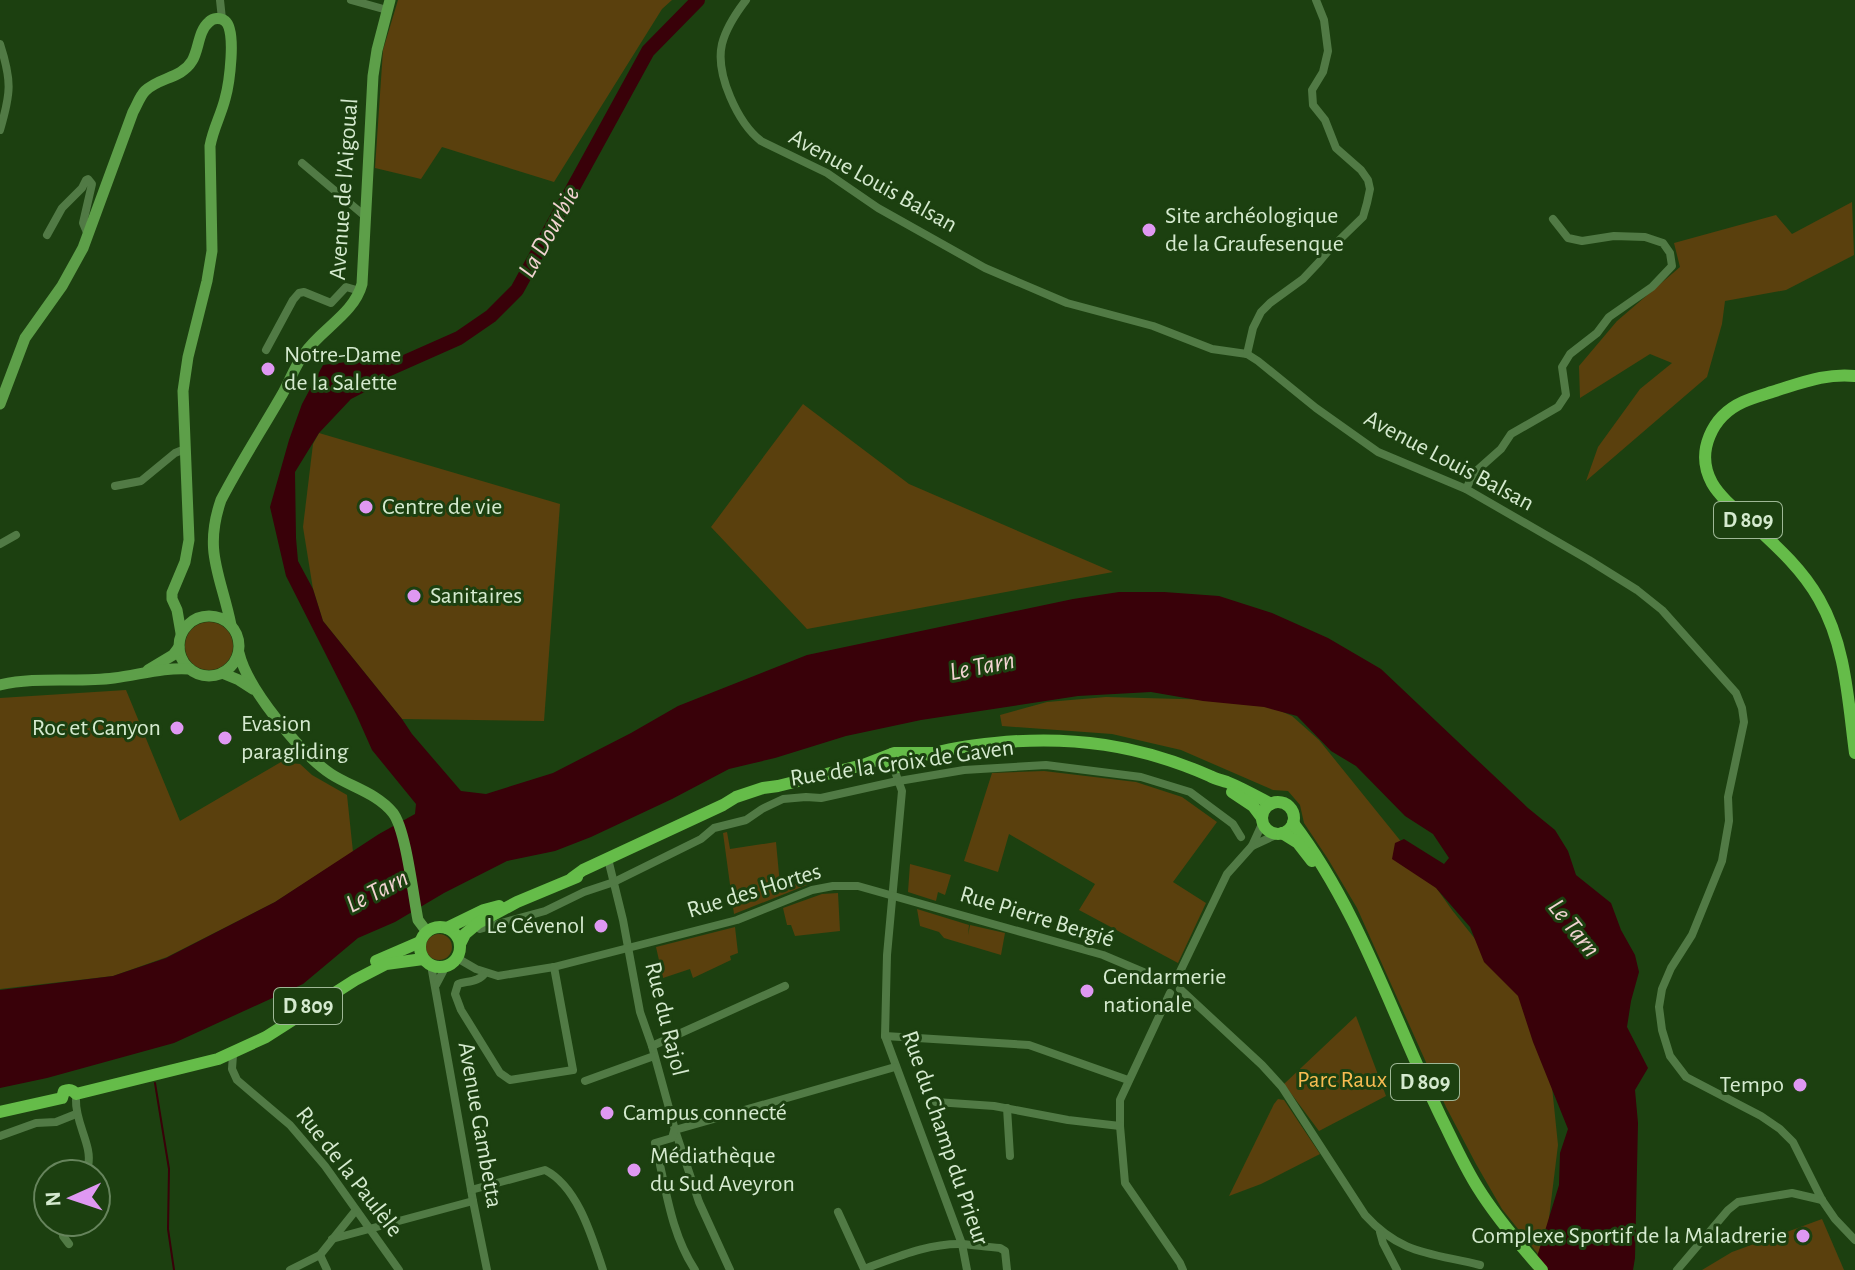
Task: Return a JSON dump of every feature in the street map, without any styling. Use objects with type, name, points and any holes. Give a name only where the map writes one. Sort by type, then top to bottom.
[{"type":"main road","name":"D 809","points":[[1855,376],[1840,374],[1813,379],[1731,409],[1720,418],[1707,440],[1706,464],[1714,486],[1797,567],[1810,583],[1828,617],[1843,670],[1855,753]]},
{"type":"main road","points":[[572,878],[736,797],[763,788],[863,765],[1014,741],[1078,741],[1140,750],[1232,784],[1271,804]]},
{"type":"main road","points":[[1213,778],[1253,806],[1268,830],[1280,834],[1287,831],[1293,823],[1293,812],[1281,802],[1271,804],[1264,810],[1262,820]]},
{"type":"main road","points":[[723,805],[754,797],[778,786]]},
{"type":"main road","name":"D 809","points":[[1293,823],[1324,866],[1364,941],[1450,1135],[1477,1187],[1542,1270]]},
{"type":"main road","name":"D 809","points":[[1280,834],[1298,843],[1331,883]]},
{"type":"main road","points":[[517,902],[484,910],[447,928],[437,927],[424,937],[420,951],[427,962],[438,967],[451,962],[465,934],[472,928],[517,902],[586,875],[651,839]]},
{"type":"main road","points":[[447,928],[457,936],[460,944]]},
{"type":"main road","name":"D 809","points":[[192,1064],[261,1034],[369,965],[424,937]]},
{"type":"main road","name":"D 809","points":[[0,1112],[72,1102],[154,1074],[218,1058],[266,1037],[355,980],[386,964],[427,962]]},
{"type":"street","points":[[220,0],[222,19]]},
{"type":"street","points":[[351,0],[388,5]]},
{"type":"street","name":"Avenue Louis Balsan","points":[[746,0],[732,20],[722,45],[722,69],[738,112],[761,141],[827,173],[878,208],[985,268],[1067,303],[1153,326],[1212,349],[1247,354],[1378,452],[1466,489],[1589,560],[1662,610],[1736,693],[1744,722],[1728,797],[1727,839],[1712,888],[1692,935],[1662,989],[1659,1007],[1662,1030],[1670,1056],[1686,1077],[1761,1116],[1793,1142],[1822,1200],[1855,1240]]},
{"type":"street","points":[[1247,354],[1253,328],[1261,312],[1303,279],[1363,217],[1370,189],[1361,170],[1336,148],[1325,120],[1313,105],[1312,90],[1323,72],[1328,51],[1324,20],[1316,0]]},
{"type":"street","name":"Avenue de l'Aigoual","points":[[231,625],[213,554],[215,517],[221,500],[300,359],[313,342],[352,305],[360,291],[364,274],[373,76],[388,5]]},
{"type":"street","points":[[0,404],[25,338],[62,286],[83,248],[141,97],[147,89],[186,69],[192,62],[205,26],[210,20],[222,19],[232,32],[225,100],[210,146],[212,251],[183,383],[189,540],[185,562],[172,593],[181,633],[179,647],[182,659],[190,669],[199,675],[222,673],[235,662],[239,653],[237,633],[226,620],[212,615],[195,619],[181,633]]},
{"type":"street","points":[[0,44],[10,83],[9,100],[0,130]]},
{"type":"street","points":[[302,163],[366,217]]},
{"type":"street","points":[[47,235],[62,208],[88,179],[92,184],[83,223],[88,235]]},
{"type":"street","points":[[1466,489],[1474,473],[1501,449],[1511,434],[1558,407],[1566,395],[1562,367],[1570,354],[1597,333],[1609,317],[1652,287],[1672,266],[1670,253],[1663,243],[1645,237],[1614,236],[1582,241],[1568,238],[1553,219]]},
{"type":"street","points":[[266,350],[299,293],[304,292],[331,303],[346,287],[360,291]]},
{"type":"street","points":[[115,486],[141,481],[175,453],[185,449]]},
{"type":"street","points":[[0,544],[16,535]]},
{"type":"street","name":"Avenue de l'Aigoual","points":[[212,615],[218,606],[218,576]]},
{"type":"street","points":[[177,610],[195,619]]},
{"type":"street","points":[[142,673],[173,655],[179,647]]},
{"type":"street","points":[[239,653],[256,691],[299,745],[320,766],[378,799],[394,814],[401,831],[424,937]]},
{"type":"street","points":[[0,685],[28,681],[113,679],[190,669]]},
{"type":"street","points":[[222,673],[256,691]]},
{"type":"street","name":"Rue du Champ du Prieur","points":[[897,761],[902,791],[887,955],[885,1036],[962,1244],[967,1270]]},
{"type":"street","name":"Rue de la Croix de Gaven","points":[[480,929],[545,911],[584,892],[614,882],[701,839],[714,828],[746,820],[783,799],[821,798],[964,770],[1046,765],[1141,777],[1190,792],[1233,824],[1241,837]]},
{"type":"street","points":[[754,797],[762,809]]},
{"type":"street","points":[[1183,1270],[1125,1183],[1120,1100],[1170,993],[1167,990],[1174,984],[1227,874],[1252,846],[1262,820]]},
{"type":"street","points":[[1252,846],[1280,834]]},
{"type":"street","name":"Rue du Rajol","points":[[609,863],[640,1012],[675,1130],[699,1202],[730,1270]]},
{"type":"street","name":"Rue des Hortes","points":[[485,973],[498,976],[554,967],[628,949],[737,920],[812,890],[833,886],[858,886],[893,896]]},
{"type":"street","name":"Rue Pierre Bergié","points":[[893,896],[1103,955],[1174,984],[1282,1087],[1365,1215],[1380,1232]]},
{"type":"street","name":"Avenue Gambetta","points":[[427,962],[436,986],[487,1270]]},
{"type":"street","points":[[436,986],[451,962],[485,973],[474,981],[458,984],[455,994],[461,1010],[500,1073],[510,1080],[522,1080],[573,1070],[554,967]]},
{"type":"street","points":[[585,1081],[785,986]]},
{"type":"street","points":[[885,1036],[1029,1045],[1128,1080]]},
{"type":"street","points":[[232,1069],[233,1055],[239,1049]]},
{"type":"street","name":"Rue de la Paulèle","points":[[218,1058],[232,1069],[237,1080],[290,1125],[325,1166],[399,1270]]},
{"type":"street","points":[[695,1270],[684,1254],[673,1223],[655,1143],[672,1138],[675,1130],[895,1067]]},
{"type":"street","points":[[0,1136],[36,1123],[56,1122],[72,1102]]},
{"type":"street","points":[[72,1102],[91,1158]]},
{"type":"street","points":[[936,1102],[1007,1108],[1120,1126]]},
{"type":"street","points":[[1007,1108],[1010,1156]]},
{"type":"street","points":[[471,1190],[545,1170],[556,1176],[583,1214],[603,1270]]},
{"type":"street","points":[[1677,1270],[1738,1202],[1792,1193],[1822,1200]]},
{"type":"street","points":[[332,1239],[473,1201]]},
{"type":"street","points":[[290,1270],[320,1255],[356,1210]]},
{"type":"street","points":[[838,1212],[864,1269],[913,1252],[962,1244],[1000,1248],[1007,1257],[1007,1270]]},
{"type":"street","points":[[1380,1232],[1403,1246],[1427,1254],[1480,1265]]},
{"type":"street","points":[[1380,1232],[1397,1270]]},
{"type":"street","points":[[64,1238],[69,1244]]},
{"type":"street","points":[[320,1255],[327,1270]]},
{"type":"green space","points":[[398,0],[672,0],[662,9],[554,182],[442,147],[421,179],[375,168],[383,50]]},
{"type":"green space","points":[[1852,202],[1854,255],[1786,290],[1725,301],[1707,377],[1586,481],[1598,447],[1640,389],[1672,363],[1650,354],[1580,398],[1579,366],[1617,321],[1680,267],[1674,243],[1776,215],[1792,234]]},
{"type":"green space","points":[[803,404],[909,484],[1113,572],[807,629],[711,527]]},
{"type":"green space","points":[[319,433],[560,504],[544,721],[402,719],[323,621],[313,589],[303,527],[313,444]]},
{"type":"green space","points":[[209,622],[226,629],[233,646],[226,663],[209,670],[192,663],[185,646],[192,629]]},
{"type":"green space","points":[[126,690],[180,821],[281,762],[300,764],[312,775],[347,795],[353,852],[275,902],[167,957],[113,976],[0,989],[0,698]]},
{"type":"green space","points":[[1106,697],[1257,701],[1292,716],[1319,740],[1420,865],[1526,1003],[1551,1077],[1558,1145],[1548,1226],[1538,1254],[1502,1209],[1476,1164],[1446,1107],[1357,908],[1304,823],[1300,805],[1288,791],[1273,790],[1181,750],[1112,734],[1002,726],[1000,715],[1047,702]]},
{"type":"green space","points":[[1044,771],[1136,782],[1182,797],[1217,822],[1173,882],[1206,903],[1178,963],[1079,910],[1095,884],[1009,834],[998,872],[964,861],[992,773]]},
{"type":"green space","points":[[727,832],[730,849],[776,842],[780,885],[807,885],[734,914],[723,833]]},
{"type":"green space","points":[[910,864],[951,875],[945,895],[938,892],[936,901],[908,892]]},
{"type":"green space","points":[[838,893],[840,931],[795,936],[791,925],[787,925],[783,908],[822,894]]},
{"type":"green space","points":[[917,909],[969,925],[968,935],[970,925],[1005,933],[1001,955],[944,938],[939,932],[920,926]]},
{"type":"green space","points":[[735,927],[738,953],[730,956],[731,960],[693,978],[690,969],[663,978],[656,947]]},
{"type":"green space","points":[[439,934],[448,938],[452,947],[448,956],[439,960],[430,956],[426,947],[430,938]]},
{"type":"green space","name":"Parc Raux","points":[[1356,1016],[1386,1096],[1319,1131],[1284,1084]]},
{"type":"green space","points":[[1278,1099],[1284,1100],[1320,1154],[1261,1184],[1229,1196],[1274,1104]]},
{"type":"green space","name":"Complexe Sportif de la Maladrerie","points":[[1822,1219],[1844,1270],[1702,1270],[1732,1252]]},
{"type":"water","name":"Le Tarn","points":[[386,357],[390,379],[351,399],[319,433],[295,472],[298,561],[313,589],[323,621],[461,791],[486,794],[553,773],[678,706],[807,655],[1119,592],[1219,596],[1272,613],[1328,638],[1381,669],[1555,830],[1568,851],[1576,875],[1611,903],[1635,955],[1639,972],[1627,1027],[1648,1068],[1635,1090],[1638,1123],[1633,1270],[1533,1270],[1559,1185],[1560,1153],[1568,1129],[1518,996],[1484,962],[1470,927],[1436,888],[1392,859],[1395,843],[1404,839],[1444,864],[1449,858],[1433,834],[1405,816],[1356,766],[1331,751],[1297,716],[1264,707],[1151,692],[1078,696],[921,720],[846,736],[729,769],[591,837],[555,851],[507,861],[395,922],[358,938],[303,984],[174,1043],[0,1088],[0,990],[113,976],[166,958],[275,902],[415,814],[416,804],[372,750],[286,576],[270,507],[302,404],[323,365]]},
{"type":"waterway","name":"La Dourbie","points":[[371,377],[459,338],[491,316],[517,290],[648,51],[698,0]]},
{"type":"waterway","points":[[155,1083],[169,1169],[168,1229],[174,1270]]},
{"type":"place","name":"Site archéologique de la Graufesenque","points":[[1149,230]]},
{"type":"place","name":"Notre-Dame de la Salette","points":[[268,369]]},
{"type":"place","name":"Centre de vie","points":[[366,507]]},
{"type":"place","name":"Sanitaires","points":[[414,596]]},
{"type":"place","name":"Roc et Canyon","points":[[177,728]]},
{"type":"place","name":"Evasion paragliding","points":[[225,738]]},
{"type":"place","name":"Le Cévenol","points":[[601,926]]},
{"type":"place","name":"Gendarmerie nationale","points":[[1087,991]]},
{"type":"place","name":"Tempo","points":[[1800,1085]]},
{"type":"place","name":"Campus connecté","points":[[607,1113]]},
{"type":"place","name":"Médiathèque du Sud Aveyron","points":[[634,1170]]},
{"type":"place","name":"Complexe Sportif de la Maladrerie","points":[[1803,1236]]}]
